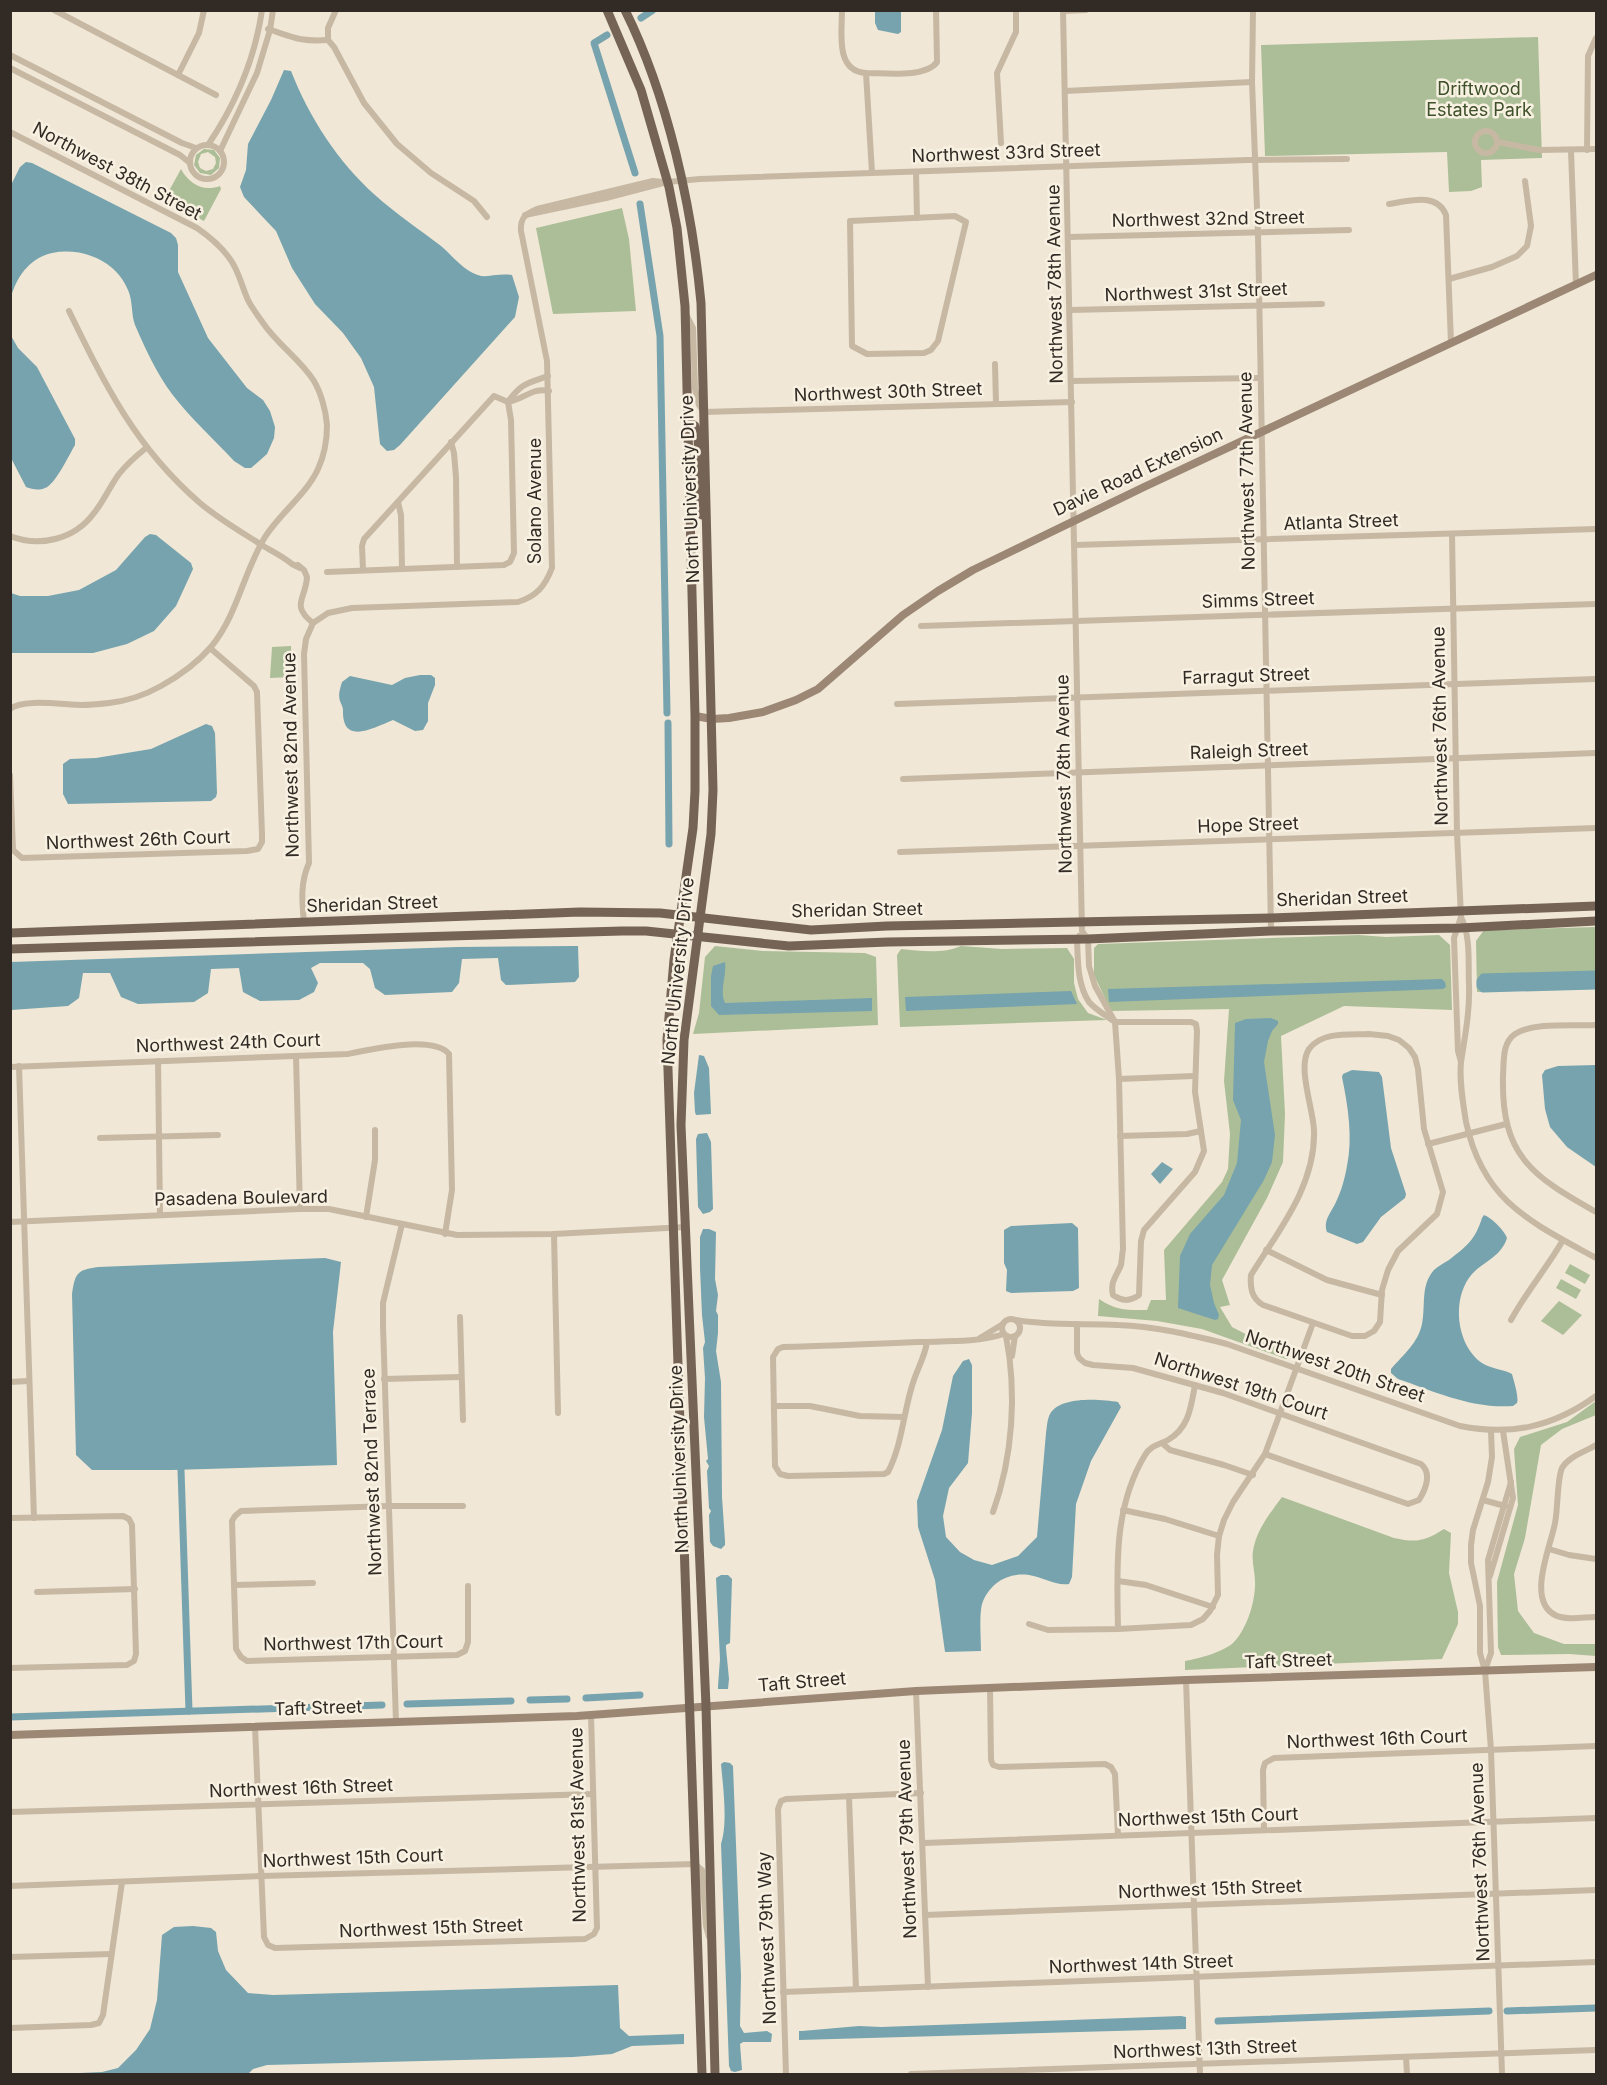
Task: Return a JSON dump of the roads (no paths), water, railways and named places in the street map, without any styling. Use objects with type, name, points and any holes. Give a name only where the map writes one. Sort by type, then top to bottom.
[{"type":"main road","name":"North University Drive","points":[[607,10],[641,90],[667,182],[677,228],[686,314],[695,716],[693,828],[670,992],[667,1040],[702,2074]]},
{"type":"main road","name":"North University Drive","points":[[626,10],[655,81],[682,180],[698,273],[701,309],[712,719],[712,815],[684,1040],[681,1125],[706,1706],[715,2074]]},
{"type":"main road","points":[[689,422],[694,426],[698,436],[700,498],[702,514],[707,524]]},
{"type":"main road","name":"Sheridan Street","points":[[10,950],[588,931],[646,931],[789,946],[1082,933],[1271,918],[1461,913],[1596,906]]},
{"type":"main road","name":"Sheridan Street","points":[[10,933],[603,912],[660,913],[811,930],[1082,933],[1461,928],[1596,921]]},
{"type":"street","points":[[54,10],[216,95]]},
{"type":"street","points":[[178,75],[199,33],[204,10]]},
{"type":"street","points":[[208,145],[248,68],[260,27],[262,10]]},
{"type":"street","points":[[220,151],[257,73],[270,30],[273,10]]},
{"type":"street","points":[[336,10],[328,28],[328,40],[364,103],[397,144],[431,173],[474,201],[487,218]]},
{"type":"street","points":[[842,10],[843,54],[850,68],[866,73],[923,72],[933,68],[937,62],[936,10]]},
{"type":"street","points":[[1001,143],[997,73],[1016,32],[1016,10]]},
{"type":"street","points":[[1063,11],[1086,10]]},
{"type":"street","name":"Northwest 77th Avenue","points":[[1253,10],[1252,82],[1258,233],[1259,378],[1272,931]]},
{"type":"street","name":"Northwest 78th Avenue","points":[[1063,11],[1074,520]]},
{"type":"street","points":[[260,27],[308,42],[328,40]]},
{"type":"street","points":[[1587,150],[1588,56],[1596,38]]},
{"type":"street","points":[[10,55],[182,143],[196,148],[208,145],[220,151],[224,162],[223,167],[211,179],[199,177],[191,169],[190,158],[196,148]]},
{"type":"street","points":[[10,68],[180,155],[190,163]]},
{"type":"street","points":[[866,73],[872,173]]},
{"type":"street","points":[[1065,91],[1252,82]]},
{"type":"street","name":"Northwest 38th Street","points":[[10,132],[210,237],[231,259],[249,301],[263,324],[315,383],[323,403],[327,425],[325,447],[318,470],[261,544]]},
{"type":"street","points":[[1498,142],[1539,150],[1596,149]]},
{"type":"street","points":[[1571,151],[1575,285]]},
{"type":"street","name":"Northwest 33rd Street","points":[[667,182],[1067,166],[1347,159]]},
{"type":"street","points":[[916,172],[917,218]]},
{"type":"street","points":[[1449,279],[1492,267],[1517,256],[1527,246],[1531,226],[1524,180]]},
{"type":"street","name":"Solano Avenue","points":[[313,623],[328,613],[352,608],[512,603],[525,600],[538,592],[546,582],[552,568],[549,391],[537,304],[521,231],[522,219],[537,209],[653,181],[667,182]]},
{"type":"street","points":[[1389,204],[1433,200],[1443,207],[1446,215],[1451,344]]},
{"type":"street","points":[[955,216],[966,222],[938,341],[931,350],[924,353],[867,354],[852,346],[850,221],[917,218],[955,216]]},
{"type":"street","name":"Northwest 32nd Street","points":[[1068,237],[1348,230]]},
{"type":"street","name":"Davie Road Extension","points":[[695,716],[712,719],[763,712],[796,700],[818,689],[903,615],[973,570],[1074,520],[1596,275]]},
{"type":"street","name":"Northwest 31st Street","points":[[1070,310],[1322,304]]},
{"type":"street","points":[[69,311],[102,378],[127,422],[146,448],[201,504],[287,560],[294,561],[300,567],[307,577],[300,604],[301,610],[313,623]]},
{"type":"street","points":[[686,314],[693,328],[695,389],[699,405],[704,412]]},
{"type":"street","points":[[995,364],[996,403]]},
{"type":"street","points":[[327,572],[504,565],[513,559],[511,420],[508,402],[528,381],[548,376]]},
{"type":"street","points":[[1072,381],[1259,378]]},
{"type":"street","points":[[524,385],[530,393]]},
{"type":"street","points":[[363,570],[362,542],[494,396],[508,402],[518,400],[540,389],[549,391]]},
{"type":"street","name":"Northwest 30th Street","points":[[704,412],[1072,402]]},
{"type":"street","points":[[451,442],[454,453],[457,567]]},
{"type":"street","points":[[10,536],[32,541],[51,540],[79,529],[94,514],[120,472],[146,448]]},
{"type":"street","points":[[398,502],[401,515],[402,569]]},
{"type":"street","points":[[1074,520],[1075,545]]},
{"type":"street","name":"Atlanta Street","points":[[1075,545],[1596,529]]},
{"type":"street","name":"Northwest 76th Avenue","points":[[1452,534],[1457,833],[1461,928],[1469,1000],[1461,1062],[1463,1103],[1469,1133],[1484,1173],[1496,1189],[1512,1207],[1527,1219],[1596,1258]]},
{"type":"street","points":[[11,709],[26,704],[112,703],[130,699],[157,688],[187,670],[210,648],[231,618],[261,544]]},
{"type":"street","name":"Northwest 78th Avenue","points":[[1075,545],[1082,933],[1079,972],[1090,1003],[1115,1022]]},
{"type":"street","name":"Simms Street","points":[[921,626],[1596,604]]},
{"type":"street","name":"Northwest 82nd Avenue","points":[[304,923],[303,876],[309,862],[304,654],[306,639],[313,623]]},
{"type":"street","name":"Northwest 26th Court","points":[[10,775],[13,850],[18,857],[26,859],[258,849],[261,846],[262,835],[257,692],[210,648]]},
{"type":"street","name":"Farragut Street","points":[[897,704],[1596,679]]},
{"type":"street","name":"Raleigh Street","points":[[903,779],[1596,753]]},
{"type":"street","name":"Hope Street","points":[[900,852],[1596,828]]},
{"type":"street","name":"Northwest 76th Avenue","points":[[1461,928],[1454,938],[1458,1051],[1461,1062]]},
{"type":"street","name":"Northwest 78th Avenue","points":[[1082,933],[1095,986],[1115,1022],[1119,1078],[1123,1249],[1120,1266],[1114,1275],[1111,1287],[1113,1295],[1119,1299],[1128,1301],[1139,1295],[1141,1241],[1144,1230],[1195,1172],[1204,1151],[1201,1131]]},
{"type":"street","points":[[1455,976],[1468,976]]},
{"type":"street","points":[[1115,1022],[1191,1022],[1196,1024],[1197,1031],[1194,1076],[1201,1131],[1187,1134],[1120,1136]]},
{"type":"street","points":[[1596,1025],[1531,1027],[1514,1034],[1504,1053],[1503,1090],[1506,1124],[1530,1167],[1544,1181],[1596,1212]]},
{"type":"street","points":[[1369,1034],[1399,1040],[1409,1048],[1415,1058],[1428,1144],[1443,1192],[1442,1202],[1437,1214],[1398,1251],[1388,1270],[1382,1295],[1380,1322],[1374,1331],[1365,1336],[1352,1336],[1257,1302],[1250,1286],[1251,1275],[1298,1200],[1312,1156],[1313,1116],[1304,1072],[1309,1050],[1323,1038],[1332,1036],[1369,1034]]},
{"type":"street","name":"Northwest 24th Court","points":[[10,1066],[348,1054],[380,1047],[434,1044],[444,1048],[449,1054],[452,1190],[445,1234]]},
{"type":"street","points":[[296,1056],[300,1209]]},
{"type":"street","points":[[158,1061],[159,1214]]},
{"type":"street","points":[[19,1066],[34,1518]]},
{"type":"street","points":[[1119,1078],[1194,1076]]},
{"type":"street","points":[[1428,1144],[1506,1124]]},
{"type":"street","points":[[366,1217],[375,1160],[375,1131]]},
{"type":"street","points":[[100,1137],[218,1135]]},
{"type":"street","name":"Pasadena Boulevard","points":[[10,1222],[159,1214],[329,1209],[445,1234],[554,1234],[686,1227]]},
{"type":"street","name":"Northwest 82nd Terrace","points":[[396,1722],[383,1303],[402,1224]]},
{"type":"street","points":[[554,1234],[558,1413]]},
{"type":"street","points":[[1511,1320],[1521,1301],[1540,1277],[1563,1240]]},
{"type":"street","points":[[1266,1250],[1327,1280],[1382,1295]]},
{"type":"street","points":[[460,1317],[463,1420]]},
{"type":"street","points":[[976,1339],[1010,1318],[1016,1320],[1020,1326],[1011,1369],[1009,1443],[1000,1494],[993,1512]]},
{"type":"street","name":"Northwest 20th Street","points":[[1016,1320],[1032,1323],[1120,1325],[1191,1335],[1298,1367],[1460,1426],[1491,1431],[1529,1427],[1556,1420],[1577,1410],[1596,1396]]},
{"type":"street","points":[[1003,1323],[1002,1328],[1011,1369]]},
{"type":"street","name":"Northwest 20th Street","points":[[1017,1334],[1027,1327],[1055,1323]]},
{"type":"street","points":[[1029,1624],[1048,1630],[1118,1629],[1191,1625],[1203,1619],[1213,1607],[1218,1595],[1219,1536],[1233,1502],[1265,1454],[1314,1323]]},
{"type":"street","name":"Northwest 19th Court","points":[[1077,1324],[1077,1353],[1085,1363],[1133,1368],[1195,1385],[1280,1413],[1424,1467],[1427,1481],[1419,1500],[1408,1504],[1265,1454]]},
{"type":"street","points":[[927,1342],[911,1388],[898,1448],[888,1472],[884,1474],[788,1476],[780,1473],[776,1466],[774,1406],[774,1353],[778,1349],[986,1339],[1017,1334]]},
{"type":"street","points":[[384,1379],[460,1377]]},
{"type":"street","points":[[10,1382],[28,1381]]},
{"type":"street","points":[[1118,1629],[1118,1549],[1124,1510],[1132,1483],[1146,1454],[1153,1446],[1162,1443],[1179,1431],[1186,1421],[1195,1385]]},
{"type":"street","points":[[774,1406],[810,1406],[860,1416],[904,1417]]},
{"type":"street","name":"Northwest 76th Avenue","points":[[1491,1431],[1492,1457],[1488,1482],[1473,1530],[1471,1563],[1480,1606],[1480,1653],[1485,1671],[1491,1750],[1502,2074]]},
{"type":"street","name":"Northwest 76th Avenue","points":[[1490,1579],[1513,1498],[1503,1431]]},
{"type":"street","points":[[1162,1443],[1170,1450],[1252,1475]]},
{"type":"street","points":[[1596,1445],[1570,1459],[1563,1468],[1555,1523],[1540,1579],[1546,1606],[1554,1614],[1564,1617],[1596,1617]]},
{"type":"street","name":"Northwest 76th Avenue","points":[[1485,1671],[1491,1653],[1488,1560],[1511,1482]]},
{"type":"street","points":[[1483,1500],[1511,1507]]},
{"type":"street","points":[[313,1583],[234,1586],[232,1521],[235,1516],[241,1511],[462,1506]]},
{"type":"street","points":[[1124,1510],[1165,1519],[1219,1536]]},
{"type":"street","points":[[10,1518],[123,1516],[129,1519],[132,1525],[136,1654],[134,1661],[127,1665],[10,1668]]},
{"type":"street","points":[[1549,1549],[1596,1559]]},
{"type":"street","points":[[1118,1581],[1146,1585],[1213,1607]]},
{"type":"street","name":"Northwest 17th Court","points":[[234,1586],[236,1649],[241,1658],[247,1661],[457,1655],[465,1651],[468,1642],[468,1586]]},
{"type":"street","points":[[36,1592],[135,1589]]},
{"type":"street","name":"Taft Street","points":[[10,1735],[591,1715],[916,1691],[1596,1666]]},
{"type":"street","points":[[1186,1680],[1200,2074]]},
{"type":"street","points":[[990,1688],[991,1760],[993,1765],[999,1767],[1105,1764],[1111,1767],[1115,1774],[1118,1834]]},
{"type":"street","name":"Northwest 79th Avenue","points":[[916,1691],[924,1843],[928,1987]]},
{"type":"street","name":"Northwest 81st Avenue","points":[[591,1715],[597,1929],[594,1934]]},
{"type":"street","points":[[255,1726],[262,1876]]},
{"type":"street","name":"Northwest 16th Court","points":[[1264,1830],[1263,1770],[1265,1763],[1274,1758],[1596,1746]]},
{"type":"street","points":[[856,1989],[849,1796],[921,1793]]},
{"type":"street","name":"Northwest 16th Street","points":[[10,1812],[592,1794]]},
{"type":"street","name":"Northwest 79th Way","points":[[786,2074],[778,1809],[781,1801],[786,1798],[849,1796]]},
{"type":"street","name":"Northwest 15th Court","points":[[924,1843],[1596,1818]]},
{"type":"street","name":"Northwest 15th Court","points":[[10,1886],[262,1876],[696,1864]]},
{"type":"street","name":"North University Drive","points":[[696,1864],[702,1870],[706,1926],[711,1947]]},
{"type":"street","name":"Northwest 15th Street","points":[[262,1876],[264,1936],[268,1944],[275,1948],[585,1939],[594,1934]]},
{"type":"street","points":[[10,2028],[99,2023],[103,2015],[122,1882]]},
{"type":"street","name":"Northwest 15th Street","points":[[925,1915],[1596,1890]]},
{"type":"street","points":[[10,1958],[111,1954]]},
{"type":"street","name":"Northwest 14th Street","points":[[783,1992],[1596,1962]]},
{"type":"street","name":"Northwest 13th Street","points":[[911,2074],[1596,2050]]},
{"type":"street","points":[[1406,2057],[1407,2074]]},
{"type":"street","points":[[1126,2067],[1126,2074]]},
{"type":"water","points":[[875,11],[901,11],[901,32],[898,34],[878,30],[875,23]]},
{"type":"water","points":[[284,70],[291,71],[326,138],[362,182],[383,202],[441,246],[469,271],[481,276],[512,275],[519,297],[515,317],[394,450],[387,451],[380,444],[374,387],[361,358],[343,333],[315,304],[292,268],[276,231],[244,197],[240,187],[246,170],[248,144]]},
{"type":"water","points":[[26,162],[171,233],[176,238],[178,272],[208,338],[247,388],[263,400],[270,411],[275,427],[274,438],[267,454],[251,468],[245,468],[234,461],[172,394],[156,369],[135,325],[128,290],[115,271],[106,264],[86,254],[74,252],[44,255],[21,275],[11,297],[11,185],[20,167]]},
{"type":"water","points":[[10,334],[18,348],[37,367],[75,439],[75,445],[57,476],[49,486],[42,489],[26,487],[11,458]]},
{"type":"water","points":[[150,534],[156,535],[191,563],[193,569],[176,606],[154,631],[127,644],[93,653],[11,653],[11,593],[20,596],[48,596],[79,590],[116,570]]},
{"type":"water","points":[[431,675],[435,678],[435,685],[428,703],[428,721],[423,730],[415,731],[393,720],[360,732],[348,728],[344,721],[339,694],[342,682],[350,676],[392,685],[405,678]]},
{"type":"water","points":[[206,724],[212,726],[215,733],[217,793],[211,801],[68,804],[63,794],[63,764],[70,759],[96,758],[151,749]]},
{"type":"water","points":[[578,946],[579,977],[575,982],[506,985],[501,980],[498,958],[462,959],[459,983],[452,992],[385,995],[375,988],[370,969],[363,963],[320,963],[311,968],[318,983],[314,992],[299,1000],[260,1001],[243,992],[239,968],[211,969],[208,993],[194,1002],[138,1004],[121,997],[110,973],[83,973],[79,998],[68,1006],[11,1010],[11,962],[457,947]]},
{"type":"water","points":[[725,962],[723,998],[725,1003],[872,998],[872,1011],[719,1015],[711,1006],[711,976],[713,966]]},
{"type":"water","points":[[1596,974],[1596,986],[1483,989],[1480,986],[1483,977]]},
{"type":"water","points":[[1442,979],[1446,987],[1443,989],[1109,1002],[1108,989]]},
{"type":"water","points":[[1071,991],[1077,1004],[906,1011],[905,997]]},
{"type":"water","points":[[1271,1018],[1278,1021],[1278,1024],[1268,1041],[1264,1062],[1275,1135],[1272,1162],[1264,1180],[1212,1265],[1210,1285],[1219,1315],[1215,1320],[1178,1308],[1180,1256],[1190,1234],[1224,1195],[1237,1163],[1241,1120],[1233,1100],[1235,1023],[1246,1019]]},
{"type":"water","points":[[699,1055],[704,1056],[709,1068],[711,1114],[696,1115],[695,1112],[694,1093]]},
{"type":"water","points":[[1596,1065],[1596,1167],[1567,1147],[1550,1127],[1545,1109],[1542,1075],[1545,1070],[1558,1066]]},
{"type":"water","points":[[1352,1070],[1379,1072],[1382,1077],[1391,1148],[1406,1194],[1405,1198],[1381,1217],[1363,1242],[1357,1244],[1327,1232],[1326,1228],[1328,1217],[1344,1180],[1349,1155],[1350,1133],[1342,1077],[1343,1074]]},
{"type":"water","points":[[707,1133],[711,1142],[713,1209],[703,1214],[698,1207],[696,1139],[698,1134]]},
{"type":"water","points":[[1162,1162],[1173,1169],[1160,1184],[1151,1174]]},
{"type":"water","points":[[1484,1215],[1503,1231],[1507,1238],[1501,1250],[1472,1274],[1465,1284],[1459,1308],[1459,1321],[1473,1355],[1486,1365],[1512,1374],[1517,1397],[1517,1403],[1513,1406],[1483,1405],[1454,1398],[1398,1379],[1391,1373],[1391,1369],[1410,1348],[1420,1331],[1425,1289],[1430,1276],[1470,1242]]},
{"type":"water","points":[[1072,1223],[1078,1228],[1079,1288],[1073,1291],[1011,1293],[1006,1291],[1004,1230],[1011,1226]]},
{"type":"water","points":[[703,1229],[716,1232],[715,1279],[718,1295],[716,1311],[718,1333],[716,1351],[721,1382],[722,1497],[725,1541],[721,1549],[710,1542],[709,1515],[711,1511],[707,1471],[709,1466],[706,1461],[708,1459],[704,1417],[703,1348],[705,1342],[700,1268],[700,1237]]},
{"type":"water","points":[[325,1258],[341,1262],[333,1332],[337,1465],[92,1470],[76,1455],[72,1294],[74,1281],[81,1271],[98,1267]]},
{"type":"water","points":[[969,1359],[972,1365],[972,1413],[968,1463],[949,1488],[943,1516],[946,1537],[960,1552],[974,1560],[992,1565],[1018,1556],[1037,1537],[1047,1424],[1055,1408],[1081,1400],[1118,1402],[1121,1407],[1091,1461],[1076,1504],[1072,1577],[1069,1584],[1059,1584],[1029,1575],[1013,1575],[1000,1581],[989,1591],[982,1604],[981,1651],[945,1652],[935,1580],[918,1527],[917,1501],[942,1430],[953,1376],[963,1361]]},
{"type":"water","points":[[728,1575],[732,1579],[730,1643],[726,1645],[728,1689],[718,1689],[720,1659],[716,1578]]},
{"type":"water","points":[[724,1762],[733,1766],[741,1976],[740,2026],[744,2033],[767,2031],[772,2034],[771,2042],[743,2042],[740,2044],[742,2070],[735,2072],[731,2071],[729,2066],[721,1844],[725,1815],[721,1764]]},
{"type":"water","points":[[174,1927],[211,1928],[216,1932],[218,1951],[226,1970],[248,1993],[273,1995],[618,1985],[620,2028],[629,2036],[684,2034],[684,2044],[632,2046],[612,2054],[573,2057],[267,2065],[253,2069],[248,2074],[57,2074],[102,2072],[118,2068],[136,2050],[150,2029],[157,2000],[162,1935]]},
{"type":"water","points":[[1186,2017],[1186,2029],[799,2040],[799,2031],[859,2026]]},
{"type":"waterway","points":[[641,18],[653,10]]},
{"type":"waterway","points":[[607,35],[594,43],[635,173]]},
{"type":"waterway","points":[[640,204],[660,336],[667,713]]},
{"type":"waterway","points":[[668,723],[669,844]]},
{"type":"waterway","points":[[1596,974],[1483,977],[1480,981],[1483,989],[1596,986]]},
{"type":"waterway","points":[[181,1470],[189,1711]]},
{"type":"waterway","points":[[586,1698],[640,1695]]},
{"type":"waterway","points":[[530,1700],[567,1699]]},
{"type":"waterway","points":[[407,1704],[511,1701]]},
{"type":"waterway","points":[[10,1717],[382,1705]]},
{"type":"waterway","points":[[1507,2011],[1596,2008]]},
{"type":"waterway","points":[[1218,2021],[1489,2011]]},
{"type":"park label","name":"Driftwood Estates Park","points":[[1479,100]]}]
